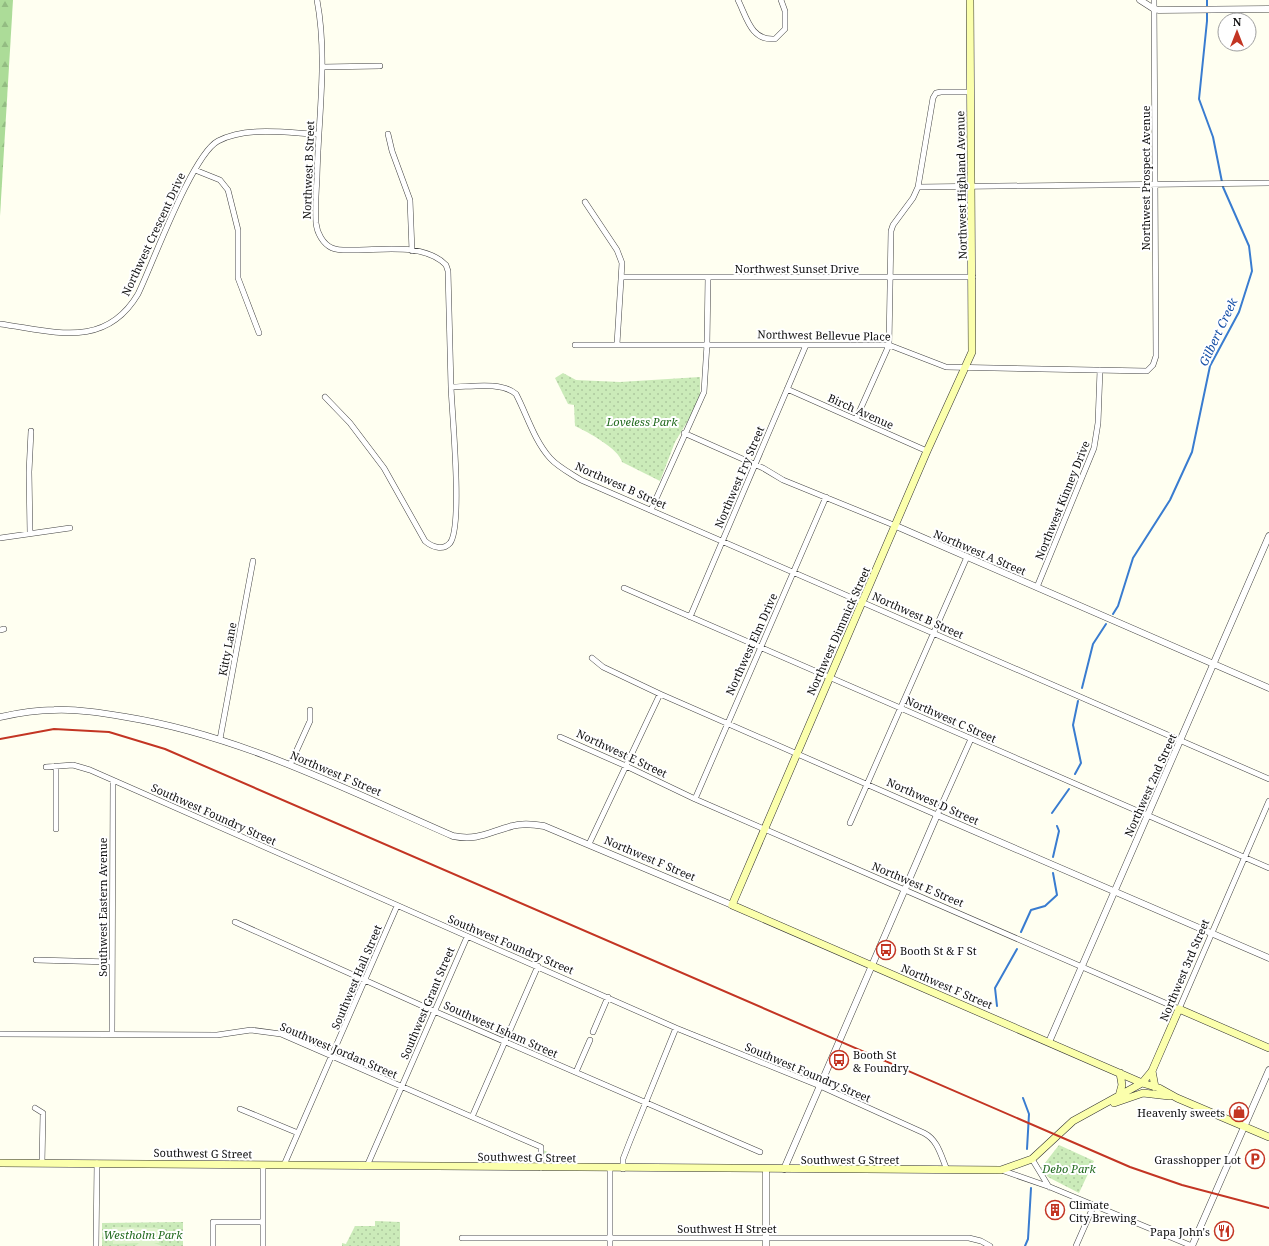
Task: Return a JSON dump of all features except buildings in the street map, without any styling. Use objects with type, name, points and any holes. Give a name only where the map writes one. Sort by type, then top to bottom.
[{"type":"main road","name":"Northwest Highland Avenue","points":[[964,367],[973,345],[970,0]]},
{"type":"main road","name":"Northwest Dimmick Street","points":[[732,904],[964,367]]},
{"type":"main road","name":"Northwest F Street","points":[[732,904],[1142,1083],[1155,1086],[1177,1098],[1269,1137]]},
{"type":"main road","name":"Northwest E Street","points":[[1179,1009],[1269,1048]]},
{"type":"main road","name":"Northwest 3rd Street","points":[[1001,1170],[1032,1159],[1082,1115],[1142,1083],[1152,1071],[1179,1009]]},
{"type":"main road","points":[[1152,1071],[1155,1086]]},
{"type":"main road","points":[[1119,1096],[1122,1085],[1120,1073]]},
{"type":"main road","name":"Northwest 3rd Street","points":[[1082,1115],[1138,1093],[1155,1093],[1177,1098]]},
{"type":"main road","name":"Southwest G Street","points":[[0,1163],[610,1169],[1001,1170]]},
{"type":"street","name":"Northwest B Street","points":[[317,0],[322,40],[322,67],[318,134],[316,223],[323,241],[327,246],[339,250],[412,251],[436,258],[446,265],[448,271],[451,387],[492,387],[512,390],[516,394],[545,451],[557,465],[580,480],[863,601],[933,633],[1269,779]]},
{"type":"street","points":[[738,0],[752,29],[761,38],[767,40],[775,39],[785,29],[785,11],[781,0]]},
{"type":"street","points":[[1140,0],[1154,9],[1269,9]]},
{"type":"street","name":"Northwest Prospect Avenue","points":[[1154,0],[1156,356]]},
{"type":"street","points":[[322,67],[380,66]]},
{"type":"street","points":[[856,419],[889,345],[892,228],[910,204],[918,187],[934,95],[940,92],[971,92]]},
{"type":"street","name":"Northwest Crescent Drive","points":[[0,324],[80,334],[98,330],[115,321],[129,307],[138,294],[170,222],[204,154],[211,146],[237,134],[318,134]]},
{"type":"street","points":[[388,134],[392,151],[410,200],[412,251]]},
{"type":"street","points":[[196,170],[214,177],[225,185],[228,190],[238,230],[238,278],[259,333]]},
{"type":"street","points":[[918,187],[1269,183]]},
{"type":"street","points":[[585,202],[620,256],[622,277],[617,344]]},
{"type":"street","name":"Northwest Sunset Drive","points":[[622,277],[973,277]]},
{"type":"street","points":[[651,510],[684,433],[701,402],[704,392],[707,344],[708,277]]},
{"type":"street","name":"Northwest Bellevue Place","points":[[575,345],[889,345],[946,367],[1147,371],[1153,365],[1156,356]]},
{"type":"street","name":"Northwest Fry Street","points":[[690,617],[806,345]]},
{"type":"street","name":"Northwest Kinney Drive","points":[[1037,588],[1094,448],[1098,423],[1100,370]]},
{"type":"street","points":[[325,397],[350,423],[384,468],[425,541],[429,545],[440,548],[450,543],[456,514],[451,387]]},
{"type":"street","name":"Birch Avenue","points":[[787,389],[927,451]]},
{"type":"street","points":[[30,431],[30,534]]},
{"type":"street","name":"Northwest A Street","points":[[684,433],[756,465],[783,480],[896,526],[1269,688]]},
{"type":"street","name":"Northwest Elm Drive","points":[[695,799],[826,497]]},
{"type":"street","points":[[0,538],[70,528]]},
{"type":"street","name":"Northwest 2nd Street","points":[[1049,1042],[1269,536]]},
{"type":"street","points":[[850,823],[967,557]]},
{"type":"street","name":"Kitty Lane","points":[[220,740],[253,561]]},
{"type":"street","name":"Northwest C Street","points":[[624,588],[1269,868]]},
{"type":"street","name":"Northwest D Street","points":[[592,658],[603,667],[660,694],[1269,958]]},
{"type":"street","points":[[589,844],[660,694]]},
{"type":"street","name":"Northwest F Street","points":[[0,717],[46,710],[85,711],[158,723],[220,740],[290,765],[453,836],[462,838],[479,837],[511,826],[536,824],[554,828],[732,904]]},
{"type":"street","points":[[290,765],[310,721],[310,710]]},
{"type":"street","name":"Northwest E Street","points":[[560,737],[765,830],[1179,1009]]},
{"type":"street","points":[[784,1169],[971,739]]},
{"type":"street","points":[[56,766],[56,829]]},
{"type":"street","name":"Southwest Foundry Street","points":[[46,767],[79,766],[467,937],[538,966],[676,1028],[820,1086],[932,1137],[937,1144],[947,1170]]},
{"type":"street","name":"Southwest Eastern Avenue","points":[[112,1034],[111,962],[113,781]]},
{"type":"street","name":"Northwest 3rd Street","points":[[1179,1009],[1269,801]]},
{"type":"street","name":"Southwest Hall Street","points":[[284,1165],[397,906]]},
{"type":"street","name":"Southwest Isham Street","points":[[235,922],[645,1103],[760,1152]]},
{"type":"street","name":"Southwest Grant Street","points":[[367,1166],[436,1011],[467,937]]},
{"type":"street","points":[[36,960],[111,962]]},
{"type":"street","points":[[472,1117],[538,966]]},
{"type":"street","points":[[593,1032],[608,997]]},
{"type":"street","points":[[623,1169],[623,1160],[676,1028]]},
{"type":"street","name":"Southwest Jordan Street","points":[[0,1034],[218,1035],[251,1030],[281,1034],[541,1147],[541,1168]]},
{"type":"street","points":[[576,1072],[590,1040]]},
{"type":"street","points":[[1192,1246],[1269,1070]]},
{"type":"street","points":[[34,1108],[43,1113],[42,1163]]},
{"type":"street","points":[[240,1109],[298,1133]]},
{"type":"street","points":[[1032,1159],[1050,1187]]},
{"type":"street","points":[[96,1246],[97,1163]]},
{"type":"street","points":[[263,1165],[263,1246]]},
{"type":"street","points":[[610,1169],[610,1246]]},
{"type":"street","points":[[766,1169],[766,1246]]},
{"type":"street","name":"Southwest G Street","points":[[1001,1170],[1050,1187],[1192,1246]]},
{"type":"street","points":[[1076,1246],[1094,1205]]},
{"type":"street","points":[[213,1246],[214,1222],[263,1222]]},
{"type":"street","name":"Southwest H Street","points":[[462,1238],[969,1238],[981,1241],[990,1246]]},
{"type":"green space","points":[[0,0],[13,0],[0,216]]},
{"type":"green space","name":"Loveless Park","points":[[563,373],[576,380],[620,382],[700,377],[700,395],[695,409],[675,442],[660,481],[622,462],[620,457],[609,446],[575,426],[574,405],[568,404],[555,378]]},
{"type":"green space","name":"Debo Park","points":[[1059,1145],[1094,1161],[1079,1193],[1048,1177],[1041,1168]]},
{"type":"green space","points":[[543,1150],[566,1160],[547,1160]]},
{"type":"green space","points":[[375,1221],[400,1222],[400,1246],[342,1246],[342,1243],[346,1244],[355,1226],[375,1226]]},
{"type":"green space","name":"Westholm Park","points":[[183,1222],[183,1246],[102,1246],[102,1223]]},
{"type":"green space","points":[[112,1227],[159,1228],[157,1228],[159,1230],[159,1243],[154,1243],[162,1246],[135,1246],[139,1243],[113,1244]]},
{"type":"waterway","name":"Gilbert Creek","points":[[1113,614],[1118,606],[1133,558],[1170,500],[1192,452],[1210,366],[1239,312],[1252,271],[1249,246],[1223,187],[1213,137],[1199,99],[1207,21],[1207,0]]},
{"type":"waterway","name":"Gilbert Creek","points":[[1082,688],[1093,644],[1106,624]]},
{"type":"waterway","name":"Gilbert Creek","points":[[1075,774],[1081,763],[1073,725],[1078,701]]},
{"type":"waterway","name":"Gilbert Creek","points":[[1052,813],[1069,789]]},
{"type":"waterway","name":"Gilbert Creek","points":[[1053,857],[1059,831],[1057,826]]},
{"type":"waterway","name":"Gilbert Creek","points":[[1021,932],[1031,910],[1045,906],[1057,895],[1053,873]]},
{"type":"waterway","name":"Gilbert Creek","points":[[997,1006],[995,988],[1017,949]]},
{"type":"waterway","name":"Gilbert Creek","points":[[1023,1098],[1029,1114],[1027,1149]]},
{"type":"waterway","name":"Gilbert Creek","points":[[1025,1246],[1028,1239],[1031,1188]]},
{"type":"railway","points":[[0,739],[54,729],[109,732],[165,749],[1130,1167],[1182,1185],[1269,1208]]},
{"type":"place","name":"Booth St & F St","points":[[886,950]]},
{"type":"place","name":"Booth St & Foundry","points":[[839,1060]]},
{"type":"place","name":"Heavenly sweets","points":[[1239,1112]]},
{"type":"place","name":"Grasshopper Lot","points":[[1255,1159]]},
{"type":"place","name":"Climate City Brewing","points":[[1055,1210]]},
{"type":"place","name":"Papa John's","points":[[1224,1231]]}]
